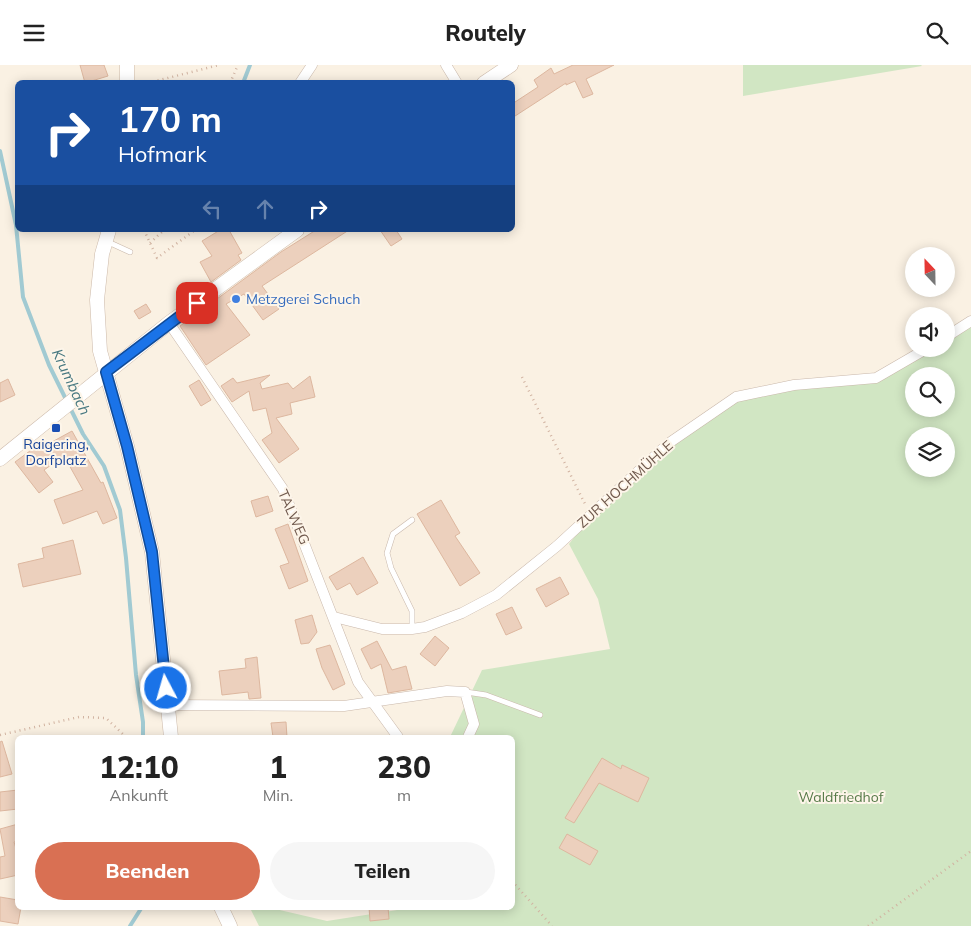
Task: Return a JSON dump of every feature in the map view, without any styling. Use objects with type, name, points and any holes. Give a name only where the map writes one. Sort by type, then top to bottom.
[{"type":"main road","points":[[127,65],[127,80]]},
{"type":"main road","points":[[488,80],[511,65]]},
{"type":"main road","points":[[0,459],[169,323],[294,232]]},
{"type":"main road","points":[[107,236],[102,254],[98,300],[100,351],[127,446],[152,552],[171,735]]},
{"type":"main road","points":[[222,910],[230,926]]},
{"type":"street","points":[[302,80],[312,65]]},
{"type":"street","points":[[446,65],[454,80]]},
{"type":"street","points":[[955,331],[971,321]]},
{"type":"street","name":"TALWEG","points":[[169,323],[283,489],[358,682],[397,735]]},
{"type":"street","name":"ZUR HOCHMÜHLE","points":[[334,617],[382,629],[412,629],[425,627],[462,613],[496,595],[591,516],[669,443],[736,397],[794,385],[876,378],[912,357]]},
{"type":"street","points":[[168,705],[344,706],[447,691],[465,692],[474,724],[469,735]]},
{"type":"lane","points":[[107,236],[130,252]]},
{"type":"lane","points":[[412,521],[393,534],[387,553],[391,568],[412,611],[412,629]]},
{"type":"lane","points":[[465,692],[486,695],[540,715]]},
{"type":"path","points":[[160,80],[219,65]]},
{"type":"path","points":[[231,80],[238,65]]},
{"type":"path","points":[[145,232],[157,259],[192,232]]},
{"type":"path","points":[[150,243],[162,232]]},
{"type":"path","points":[[522,377],[591,516]]},
{"type":"path","points":[[0,735],[79,717],[106,718],[124,735]]},
{"type":"path","points":[[868,926],[971,851]]},
{"type":"path","points":[[515,884],[552,926]]},
{"type":"green space","points":[[743,65],[921,65],[922,66],[743,96]]},
{"type":"green space","name":"Waldfriedhof","points":[[971,321],[971,926],[259,926],[251,910],[280,910],[327,921],[397,910],[515,910],[515,735],[451,735],[482,670],[610,649],[598,599],[569,544],[591,516],[669,443],[736,397],[876,378],[912,357],[955,357],[955,331]]},
{"type":"building","points":[[80,65],[104,65],[108,76],[95,80],[84,80]]},
{"type":"building","points":[[573,65],[614,65],[586,79],[593,94],[583,98],[575,81],[566,85],[566,83],[515,116],[515,102],[538,87],[534,80],[551,68],[554,74]]},
{"type":"building","points":[[217,232],[230,232],[242,253],[238,255],[241,260],[211,282],[200,262],[212,256],[202,241]]},
{"type":"building","points":[[313,232],[346,232],[262,286],[279,309],[263,320],[244,294],[226,304],[250,335],[206,365],[180,326],[281,252]]},
{"type":"building","points":[[381,232],[397,232],[402,239],[391,246]]},
{"type":"building","points":[[146,304],[151,312],[139,319],[134,311]]},
{"type":"building","points":[[270,375],[260,383],[262,389],[288,383],[293,389],[310,376],[315,397],[290,403],[292,414],[276,418],[299,449],[279,463],[262,440],[272,433],[266,408],[253,411],[249,391],[232,402],[221,386],[233,378],[237,383]]},
{"type":"building","points":[[8,379],[15,395],[0,402],[0,383]]},
{"type":"building","points":[[199,380],[211,400],[201,406],[189,386]]},
{"type":"building","points":[[72,431],[101,483],[103,482],[117,518],[103,524],[97,511],[63,524],[54,500],[83,490],[64,456],[44,470],[53,482],[39,493],[15,462],[38,445],[41,448]]},
{"type":"building","points":[[268,496],[273,511],[256,517],[251,501]]},
{"type":"building","points":[[441,500],[460,533],[455,536],[480,573],[460,586],[417,514]]},
{"type":"building","points":[[288,524],[308,581],[289,589],[280,566],[289,563],[275,529]]},
{"type":"building","points":[[73,540],[81,574],[23,587],[18,564],[44,558],[42,548]]},
{"type":"building","points":[[363,557],[378,583],[357,595],[350,583],[337,590],[329,577]]},
{"type":"building","points":[[560,577],[569,594],[546,607],[536,589]]},
{"type":"building","points":[[512,607],[522,628],[506,635],[496,614]]},
{"type":"building","points":[[312,615],[317,632],[309,643],[301,644],[295,620]]},
{"type":"building","points":[[435,636],[449,648],[435,666],[420,654]]},
{"type":"building","points":[[377,641],[392,670],[406,666],[412,689],[388,693],[381,664],[371,669],[361,649]]},
{"type":"building","points":[[330,645],[345,684],[333,690],[322,668],[316,649]]},
{"type":"building","points":[[257,657],[261,698],[249,699],[248,692],[222,695],[219,671],[246,668],[245,659]]},
{"type":"building","points":[[286,722],[287,735],[273,735],[271,723]]},
{"type":"building","points":[[2,741],[12,774],[0,777],[0,742]]},
{"type":"building","points":[[602,758],[621,769],[622,765],[649,778],[638,802],[599,783],[574,823],[565,818]]},
{"type":"building","points":[[15,790],[15,809],[0,811],[0,792]]},
{"type":"building","points":[[15,825],[15,876],[0,879],[0,857],[5,856],[0,829]]},
{"type":"building","points":[[567,834],[598,851],[590,865],[559,848]]},
{"type":"building","points":[[0,897],[15,900],[15,910],[20,910],[18,924],[0,921]]},
{"type":"building","points":[[369,910],[388,910],[389,919],[370,921]]},
{"type":"waterway","points":[[244,80],[250,65]]},
{"type":"waterway","name":"Krumbach","points":[[0,151],[15,220]]},
{"type":"waterway","name":"Krumbach","points":[[17,232],[23,297],[49,365],[83,434],[104,466],[120,510],[143,735]]},
{"type":"waterway","name":"Krumbach","points":[[130,926],[140,910]]},
{"type":"place","name":"Metzgerei Schuch","points":[[236,299]]},
{"type":"place","name":"Raigering, Dorfplatz","points":[[56,428]]},
{"type":"route","points":[[166,688],[152,552],[127,446],[106,372],[197,303]]}]
